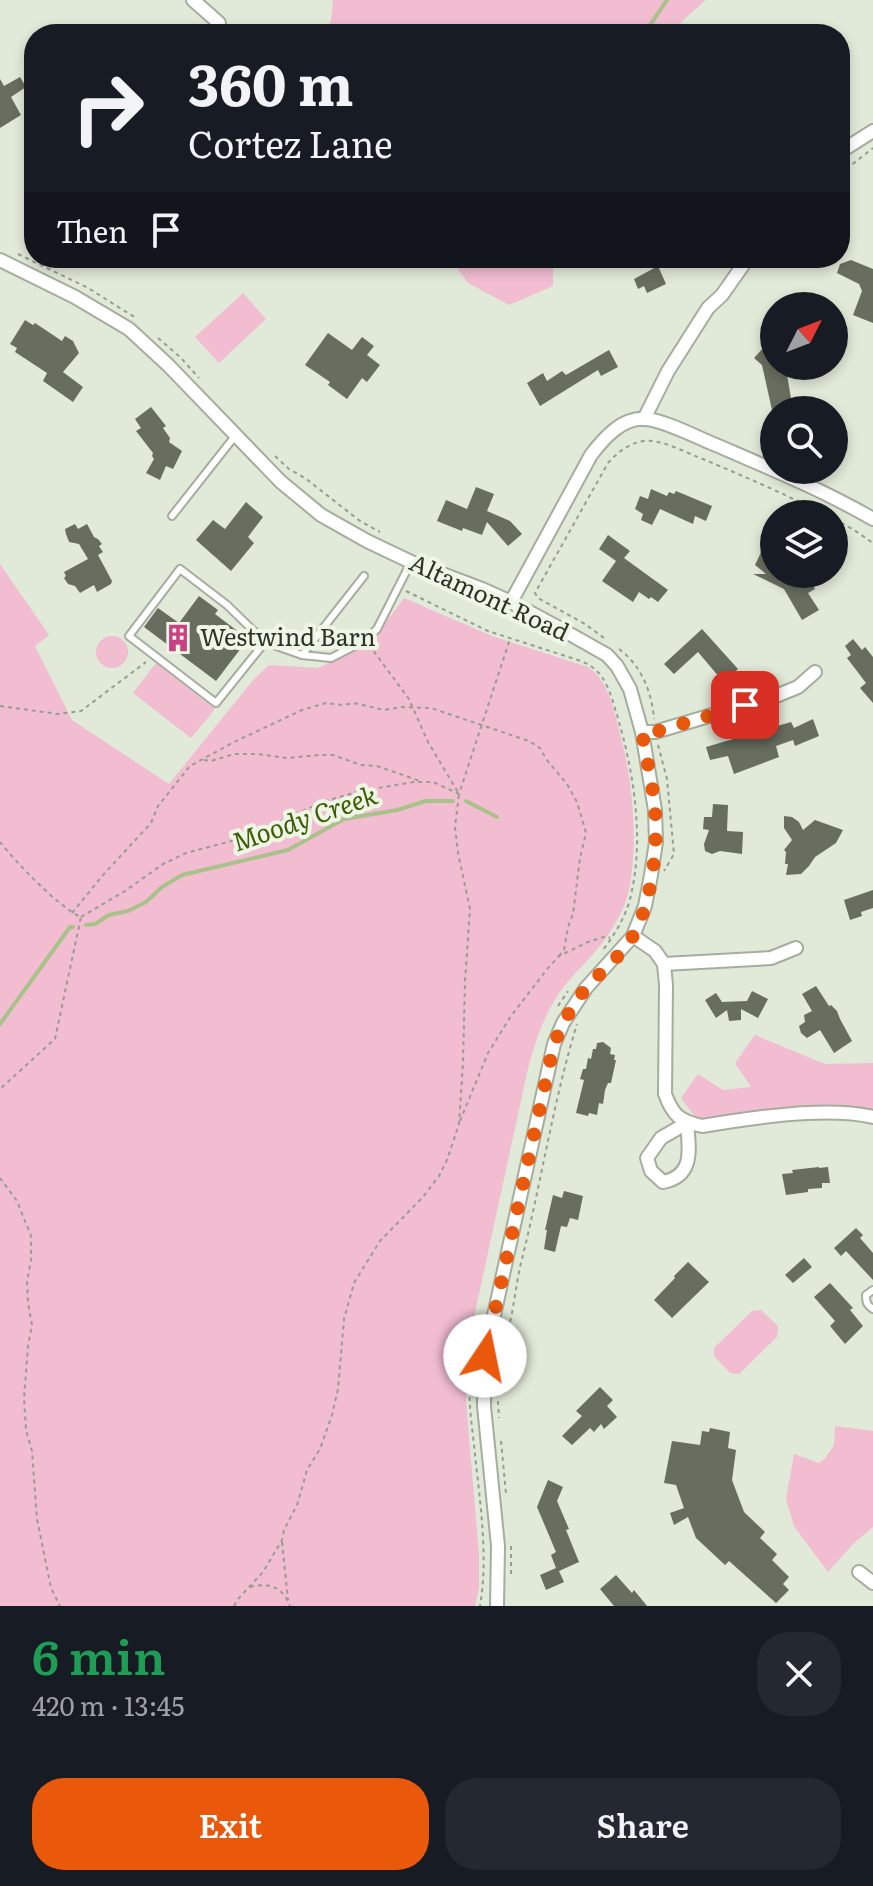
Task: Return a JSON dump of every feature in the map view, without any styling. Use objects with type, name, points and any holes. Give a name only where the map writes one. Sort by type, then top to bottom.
[{"type":"street","points":[[193,0],[219,23]]},
{"type":"street","points":[[850,146],[873,131]]},
{"type":"street","name":"Altamont Road","points":[[0,260],[75,297],[129,329],[281,482],[321,515],[411,562],[511,602],[607,655],[630,689],[648,732],[656,842],[645,906],[633,936],[586,988],[563,1023],[554,1044],[485,1356],[484,1406],[498,1546],[497,1606]]},
{"type":"street","points":[[644,419],[668,371],[708,308],[722,295],[741,268]]},
{"type":"street","points":[[511,602],[591,455],[618,427],[644,419],[678,429],[768,468],[873,519]]},
{"type":"street","points":[[648,732],[776,696],[798,687],[815,672]]},
{"type":"street","points":[[633,936],[655,951],[664,964],[665,1094],[677,1117],[702,1126],[846,1112],[873,1117]]},
{"type":"street","points":[[664,964],[771,958],[796,948]]},
{"type":"street","points":[[687,1123],[690,1152],[685,1170],[674,1180],[663,1182],[651,1171],[647,1158],[661,1138],[687,1123]]},
{"type":"street","points":[[859,1572],[873,1583]]},
{"type":"lane","points":[[172,516],[235,436]]},
{"type":"lane","points":[[265,642],[216,703],[129,636],[180,569],[227,605],[265,642],[302,655],[331,658],[364,641],[377,629],[411,562]]},
{"type":"lane","points":[[302,655],[364,576]]},
{"type":"lane","points":[[873,1290],[866,1295],[867,1306],[873,1309]]},
{"type":"path","points":[[850,166],[873,148]]},
{"type":"path","points":[[13,252],[24,257]]},
{"type":"path","points":[[46,268],[88,288],[138,319]]},
{"type":"path","points":[[156,336],[196,372],[200,380]]},
{"type":"path","points":[[605,639],[538,598],[535,593],[608,463],[619,451],[646,440],[669,446],[795,500]]},
{"type":"path","points":[[265,448],[360,521],[384,535]]},
{"type":"path","points":[[848,527],[873,543]]},
{"type":"path","points":[[398,587],[448,613],[594,667],[610,692],[631,772],[636,865],[628,907],[601,952]]},
{"type":"path","points":[[459,1124],[470,909],[455,827],[459,794],[510,638]]},
{"type":"path","points":[[364,641],[409,699],[428,742],[459,794]]},
{"type":"path","points":[[616,646],[644,678],[653,707],[648,732],[667,779],[674,854],[661,879]]},
{"type":"path","points":[[0,706],[58,714],[81,711],[144,663],[157,658]]},
{"type":"path","points":[[72,913],[151,823],[158,806],[190,766],[302,710],[326,703],[354,703],[384,710],[413,708],[441,711],[529,741],[540,748],[577,802],[586,833],[564,950],[511,1016],[488,1053],[439,1176],[380,1241],[354,1283],[344,1319],[338,1389],[332,1415],[320,1449],[307,1470],[282,1540],[290,1606]]},
{"type":"path","points":[[203,760],[211,761],[234,754],[287,758],[333,755],[426,782]]},
{"type":"path","points":[[0,1089],[55,1039],[81,917],[163,864],[186,853],[262,833],[288,817],[360,791],[433,782],[459,794]]},
{"type":"path","points":[[0,842],[72,913],[81,917]]},
{"type":"path","points":[[559,956],[597,938],[607,936],[611,939]]},
{"type":"path","points":[[557,1009],[574,984]]},
{"type":"path","points":[[496,1359],[509,1322],[548,1139],[579,1019]]},
{"type":"path","points":[[0,1178],[17,1201],[31,1236],[27,1282],[32,1325],[24,1399],[26,1430],[32,1451],[37,1519],[51,1588],[60,1606]]},
{"type":"path","points":[[472,1357],[469,1401],[483,1559],[480,1606]]},
{"type":"path","points":[[495,1393],[499,1420]]},
{"type":"path","points":[[501,1437],[506,1496]]},
{"type":"path","points":[[510,1538],[510,1582]]},
{"type":"path","points":[[234,1606],[263,1572],[282,1540]]},
{"type":"path","points":[[248,1588],[268,1585],[278,1588],[288,1600]]},
{"type":"shaded area","points":[[333,0],[706,0],[681,24],[330,24]]},
{"type":"shaded area","points":[[457,268],[553,268],[553,286],[509,305],[468,283]]},
{"type":"shaded area","points":[[243,293],[266,319],[219,363],[195,337]]},
{"type":"shaded area","points":[[0,564],[49,635],[35,646],[72,720],[169,784],[254,679],[269,665],[318,668],[369,645],[404,598],[492,636],[588,667],[606,689],[629,774],[634,836],[631,876],[626,900],[616,922],[559,994],[537,1038],[466,1354],[466,1401],[479,1555],[479,1589],[475,1606],[0,1606]]},
{"type":"shaded area","points":[[112,636],[123,641],[128,652],[123,663],[112,668],[101,663],[96,652],[101,641]]},
{"type":"shaded area","points":[[156,663],[215,709],[191,738],[133,693]]},
{"type":"shaded area","points":[[755,1035],[825,1064],[873,1063],[873,1109],[696,1118],[681,1098],[698,1074],[723,1090],[751,1087],[735,1063]]},
{"type":"shaded area","points":[[761,1310],[778,1326],[777,1337],[739,1374],[730,1373],[714,1356],[714,1348],[752,1311]]},
{"type":"shaded area","points":[[835,1426],[873,1431],[873,1527],[828,1572],[794,1526],[786,1499],[794,1454],[819,1463],[822,1461],[834,1446]]},
{"type":"building","points":[[20,77],[24,84],[24,88],[11,97],[21,115],[0,128],[0,79],[4,86]]},
{"type":"building","points":[[850,260],[873,269],[873,323],[853,315],[862,291],[859,284],[837,273],[839,268],[850,268]]},
{"type":"building","points":[[659,268],[666,284],[647,293],[644,286],[638,289],[634,279]]},
{"type":"building","points":[[25,320],[62,341],[65,336],[73,341],[79,353],[63,372],[83,387],[73,402],[43,381],[47,373],[15,352],[17,348],[10,344]]},
{"type":"building","points":[[328,333],[352,350],[362,337],[374,346],[367,355],[380,365],[367,382],[362,378],[347,399],[328,385],[330,382],[305,365]]},
{"type":"building","points":[[609,350],[618,367],[601,376],[598,370],[540,406],[527,383],[543,373],[547,381],[562,371],[566,375]]},
{"type":"building","points":[[765,380],[788,380],[791,396],[769,396]]},
{"type":"building","points":[[151,407],[166,426],[163,428],[170,438],[169,442],[182,451],[173,469],[166,466],[160,480],[146,473],[154,459],[153,453],[136,431],[141,428],[135,419]]},
{"type":"building","points":[[476,487],[494,494],[487,511],[510,521],[522,534],[508,546],[487,522],[482,535],[437,521],[446,500],[467,509]]},
{"type":"building","points":[[651,489],[667,496],[669,492],[674,494],[676,491],[712,506],[706,521],[695,516],[693,524],[660,509],[652,525],[641,520],[643,514],[635,509],[640,496],[648,499]]},
{"type":"building","points":[[246,502],[263,517],[248,537],[254,543],[231,571],[196,540],[213,520],[225,529]]},
{"type":"building","points":[[75,524],[78,529],[87,524],[102,544],[99,546],[103,552],[98,555],[112,581],[97,592],[94,585],[80,593],[64,578],[64,572],[88,559],[79,544],[69,542],[66,534],[65,529]]},
{"type":"building","points":[[608,535],[630,551],[624,558],[668,590],[658,602],[639,592],[633,602],[602,581],[616,561],[599,549]]},
{"type":"building","points":[[814,588],[808,593],[819,610],[802,620],[784,589]]},
{"type":"building","name":"Westwind Barn","points":[[199,596],[218,610],[215,614],[248,639],[216,681],[144,627],[158,608],[179,623]]},
{"type":"building","points":[[702,629],[738,669],[729,677],[726,674],[720,678],[698,652],[674,674],[664,664]]},
{"type":"building","points":[[853,639],[873,657],[873,703],[860,688],[866,683],[847,658],[851,655],[845,646]]},
{"type":"building","points":[[813,719],[819,736],[795,746],[793,740],[776,746],[779,757],[734,774],[728,756],[710,760],[706,747],[791,722],[794,728]]},
{"type":"building","points":[[713,804],[728,805],[727,831],[743,832],[742,854],[720,851],[712,854],[705,851],[709,830],[703,829],[704,817],[712,817]]},
{"type":"building","points":[[784,816],[799,822],[803,830],[815,820],[843,830],[836,843],[815,857],[801,874],[786,875],[788,864],[785,864],[784,850],[792,840],[784,828]]},
{"type":"building","points":[[873,890],[873,908],[850,920],[844,900]]},
{"type":"building","points":[[816,986],[829,1006],[837,1011],[852,1041],[834,1053],[820,1030],[807,1038],[799,1026],[805,1022],[804,1015],[812,1011],[802,994]]},
{"type":"building","points":[[752,991],[768,999],[758,1018],[741,1009],[741,1020],[729,1021],[727,1010],[716,1018],[705,1000],[716,993],[722,1002],[747,1001]]},
{"type":"building","points":[[603,1042],[611,1048],[610,1054],[615,1055],[616,1060],[611,1083],[605,1090],[603,1104],[599,1103],[597,1115],[576,1113],[584,1080],[580,1079],[583,1069],[586,1069],[588,1058],[591,1059],[597,1043]]},
{"type":"building","points":[[828,1167],[830,1183],[822,1183],[822,1188],[808,1189],[808,1192],[786,1195],[782,1174]]},
{"type":"building","points":[[564,1191],[583,1196],[578,1220],[570,1218],[567,1227],[561,1226],[555,1252],[544,1249],[545,1230],[553,1195],[562,1198]]},
{"type":"building","points":[[856,1228],[873,1253],[873,1280],[846,1251],[841,1256],[834,1248]]},
{"type":"building","points":[[804,1258],[812,1267],[793,1283],[785,1275]]},
{"type":"building","points":[[688,1262],[709,1282],[672,1318],[654,1300]]},
{"type":"building","points":[[830,1283],[853,1308],[850,1310],[863,1326],[845,1344],[830,1326],[835,1321],[814,1297]]},
{"type":"building","points":[[600,1387],[613,1400],[607,1406],[617,1417],[604,1429],[601,1424],[594,1432],[590,1428],[572,1445],[562,1436],[582,1416],[576,1411]]},
{"type":"building","points":[[710,1428],[730,1432],[728,1448],[736,1450],[732,1480],[744,1512],[765,1532],[760,1538],[777,1554],[772,1560],[789,1577],[783,1584],[789,1590],[776,1603],[729,1561],[725,1565],[696,1538],[688,1517],[674,1525],[670,1513],[684,1508],[676,1485],[664,1483],[672,1441],[700,1445],[702,1431],[709,1432]]},
{"type":"building","points":[[548,1480],[563,1487],[557,1501],[579,1562],[559,1571],[564,1582],[546,1590],[540,1575],[556,1568],[551,1555],[556,1552],[537,1507]]},
{"type":"building","points":[[616,1575],[647,1606],[614,1606],[600,1589]]},
{"type":"waterway","points":[[651,24],[667,0]]},
{"type":"waterway","name":"Moody Creek","points":[[86,925],[146,902],[162,887],[182,875],[288,850],[344,819],[397,810],[426,801],[453,801]]},
{"type":"waterway","name":"Moody Creek","points":[[466,801],[497,817]]},
{"type":"waterway","name":"Moody Creek","points":[[0,1024],[73,927]]},
{"type":"place","name":"Westwind Barn","points":[[178,638]]},
{"type":"route","points":[[485,1356],[554,1044],[563,1023],[586,988],[633,936],[645,906],[656,842],[655,810],[642,732],[655,732],[745,705]]}]
